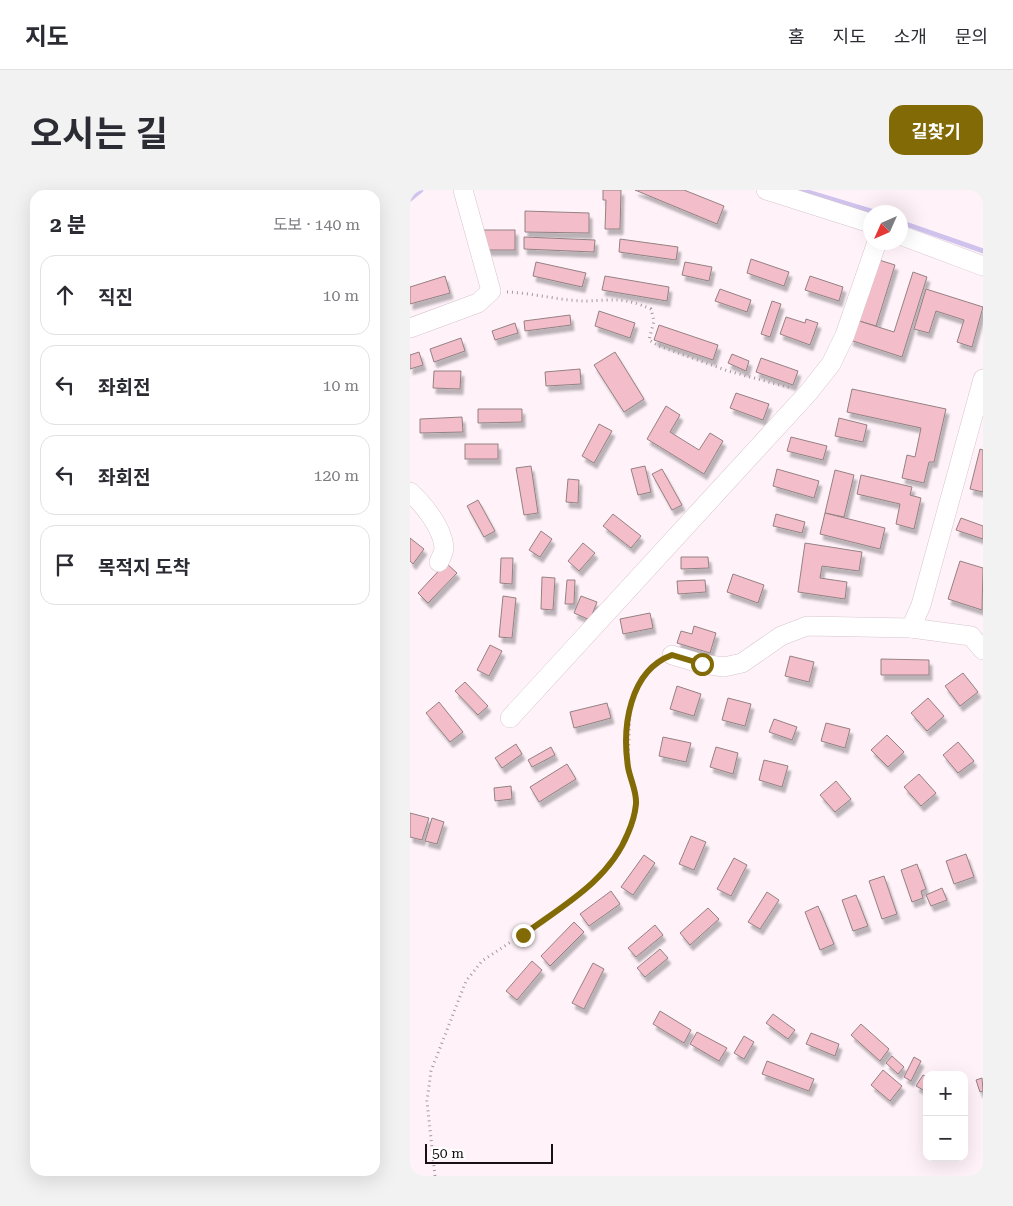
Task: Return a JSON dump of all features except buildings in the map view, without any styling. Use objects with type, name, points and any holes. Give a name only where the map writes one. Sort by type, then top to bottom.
[{"type":"street","points":[[410,328],[478,303],[491,291],[463,190]]},
{"type":"street","points":[[766,190],[863,221]]},
{"type":"street","points":[[908,238],[983,266]]},
{"type":"street","points":[[510,718],[808,393],[831,364],[845,335],[874,250]]},
{"type":"street","points":[[911,628],[921,605],[982,385]]},
{"type":"street","points":[[410,492],[422,503],[441,536],[444,549],[439,562]]},
{"type":"street","points":[[672,655],[702,664],[724,667],[742,663],[781,636],[807,626],[911,628],[972,636],[983,650]]},
{"type":"path","points":[[491,291],[587,301],[614,298],[636,303],[650,309],[654,321],[649,340],[659,346],[728,371],[808,393]]},
{"type":"path","points":[[435,1176],[427,1101],[430,1071],[466,982],[482,961],[573,901],[614,860],[630,829],[636,802],[628,766],[630,709],[634,691],[653,665],[672,655]]},
{"type":"waterway","points":[[410,199],[421,190]]},
{"type":"waterway","points":[[801,190],[863,209]]},
{"type":"waterway","points":[[908,225],[983,251]]},
{"type":"route","points":[[523,935],[551,914],[573,901],[614,860],[627,835],[634,816],[636,802],[628,766],[630,709],[634,691],[642,677],[653,665],[672,655],[702,664]]}]
